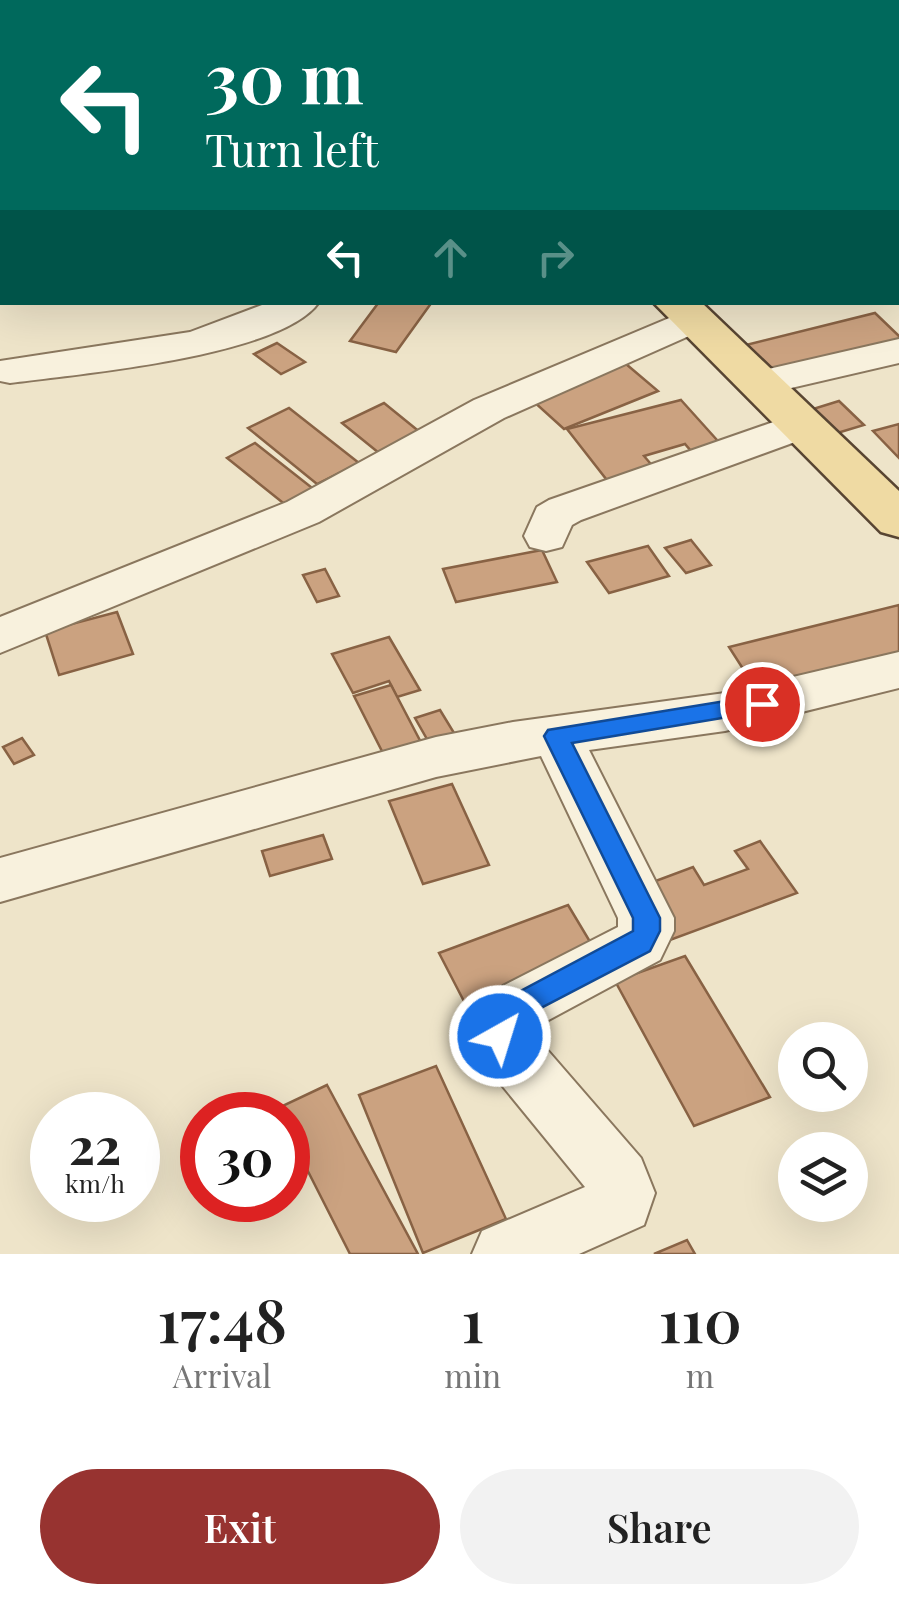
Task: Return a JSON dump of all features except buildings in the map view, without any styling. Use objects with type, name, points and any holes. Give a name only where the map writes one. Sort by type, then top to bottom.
[{"type":"main road","points":[[684,311],[899,520]]},
{"type":"street","points":[[10,371],[179,348],[269,318],[294,305]]},
{"type":"street","points":[[0,636],[302,512],[489,409],[684,311]]},
{"type":"street","points":[[761,383],[899,352]]},
{"type":"street","points":[[546,536],[553,517],[565,510],[802,426]]},
{"type":"street","points":[[0,880],[436,757],[726,712],[899,670]]},
{"type":"street","points":[[505,1254],[621,1204],[623,1193],[619,1180],[500,1036],[499,1024],[508,1012],[640,943],[646,931],[646,918],[556,736]]},
{"type":"route","points":[[500,1036],[499,1024],[508,1012],[640,943],[646,931],[646,918],[556,736],[762,704]]}]
